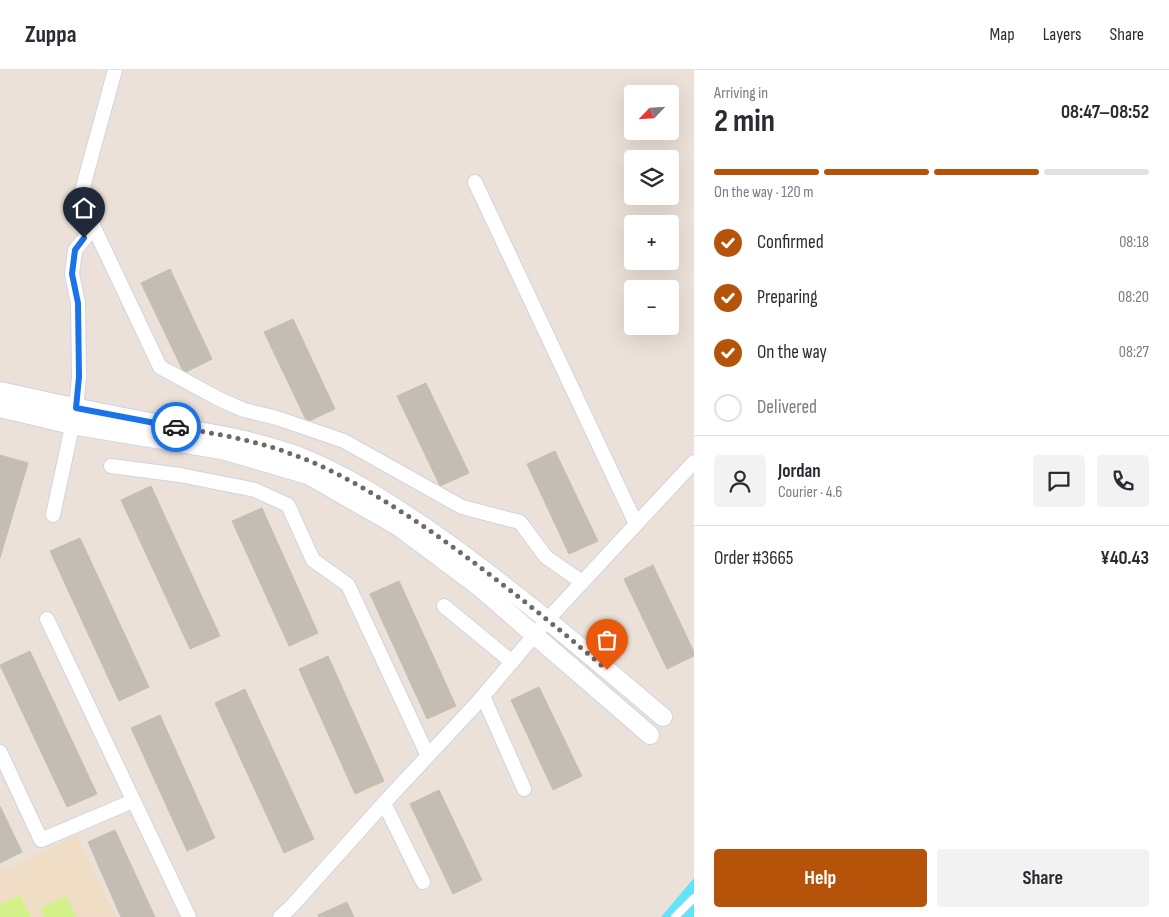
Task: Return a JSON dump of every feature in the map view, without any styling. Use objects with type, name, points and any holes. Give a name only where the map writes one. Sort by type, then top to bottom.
[{"type":"street","points":[[115,70],[80,198],[160,367],[219,400],[244,410],[277,418],[344,441],[462,507],[520,522],[546,557],[582,582]]},
{"type":"street","points":[[474,182],[636,524]]},
{"type":"street","points":[[53,515],[74,417],[79,377],[78,303],[72,274],[75,250],[94,227]]},
{"type":"street","points":[[0,391],[74,417],[222,450],[308,475],[399,526],[478,586],[650,735]]},
{"type":"street","points":[[0,408],[251,441],[294,455],[335,473],[388,502],[469,558],[548,619],[663,717]]},
{"type":"street","points":[[280,917],[294,912],[384,803],[483,696],[548,619],[694,462]]},
{"type":"street","points":[[111,466],[180,475],[255,490],[288,505],[313,560],[348,585],[428,756]]},
{"type":"street","points":[[444,606],[512,662]]},
{"type":"street","points":[[47,619],[189,917]]},
{"type":"street","points":[[483,696],[524,790]]},
{"type":"street","points":[[0,752],[41,840],[133,801]]},
{"type":"street","points":[[384,803],[423,882]]},
{"type":"lane","points":[[675,917],[694,898]]},
{"type":"shaded area","points":[[77,835],[115,917],[0,917],[0,872]]},
{"type":"green space","points":[[20,895],[31,917],[0,917],[0,904]]},
{"type":"green space","points":[[66,896],[76,917],[44,917],[40,908]]},
{"type":"water","points":[[694,878],[694,917],[661,917]]},
{"type":"building","points":[[170,269],[212,359],[184,373],[141,283]]},
{"type":"building","points":[[293,319],[335,409],[307,422],[264,332]]},
{"type":"building","points":[[426,383],[469,473],[440,486],[397,396]]},
{"type":"building","points":[[555,451],[598,541],[569,554],[527,464]]},
{"type":"building","points":[[0,455],[28,463],[0,558]]},
{"type":"building","points":[[151,486],[220,636],[190,649],[121,500]]},
{"type":"building","points":[[262,508],[318,633],[289,646],[232,521]]},
{"type":"building","points":[[80,538],[149,687],[119,701],[50,551]]},
{"type":"building","points":[[653,565],[694,652],[694,656],[667,669],[624,579]]},
{"type":"building","points":[[399,581],[456,706],[427,719],[370,594]]},
{"type":"building","points":[[30,651],[97,794],[67,807],[0,665]]},
{"type":"building","points":[[328,656],[384,781],[355,794],[299,669]]},
{"type":"building","points":[[539,687],[582,776],[553,790],[511,700]]},
{"type":"building","points":[[245,689],[314,839],[284,853],[215,703]]},
{"type":"building","points":[[160,715],[215,838],[187,851],[131,728]]},
{"type":"building","points":[[439,790],[482,880],[453,894],[410,804]]},
{"type":"building","points":[[0,806],[22,852],[0,863]]},
{"type":"building","points":[[115,830],[155,917],[121,917],[88,842]]},
{"type":"building","points":[[347,902],[354,917],[319,917],[318,915]]},
{"type":"way so far","points":[[176,427],[251,441],[294,455],[335,473],[388,502],[477,564],[552,622],[607,670]]},
{"type":"route","points":[[84,238],[75,250],[72,274],[78,303],[79,377],[76,408],[176,427]]}]
